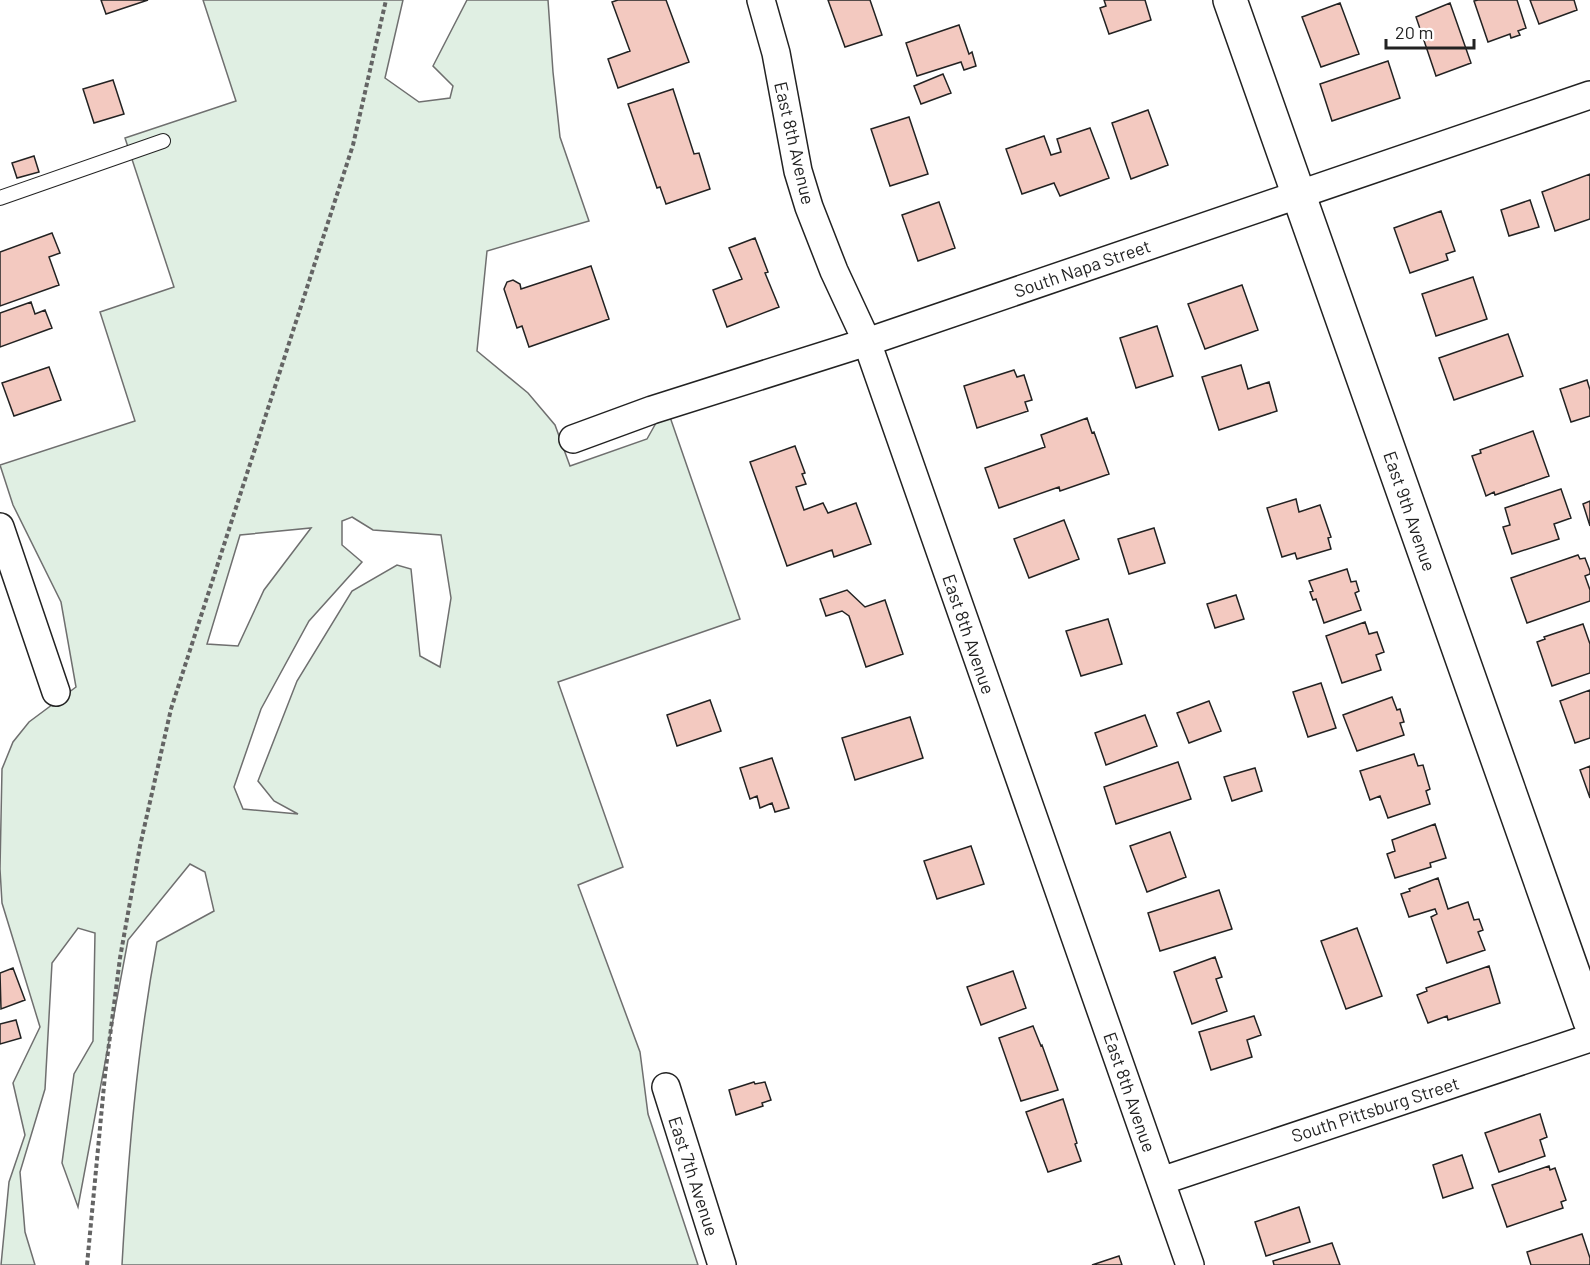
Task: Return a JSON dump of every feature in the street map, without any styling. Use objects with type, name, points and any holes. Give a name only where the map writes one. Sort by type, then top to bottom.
[{"type":"street","name":"East 8th Avenue","points":[[761,0],[776,53],[798,171],[809,207],[834,271],[867,342],[1190,1265]]},
{"type":"street","name":"East 9th Avenue","points":[[1230,0],[1590,1021]]},
{"type":"street","name":"South Napa Street","points":[[573,439],[652,410],[867,342],[1590,95]]},
{"type":"street","points":[[0,527],[56,692]]},
{"type":"street","name":"South Pittsburg Street","points":[[1161,1181],[1590,1038]]},
{"type":"street","name":"East 7th Avenue","points":[[666,1087],[722,1265]]},
{"type":"lane","points":[[0,198],[163,141]]},
{"type":"path","points":[[87,1265],[105,1075],[120,958],[140,846],[171,709],[353,144],[386,0]]},
{"type":"green space","points":[[203,0],[403,0],[385,78],[419,102],[450,98],[453,86],[433,66],[467,0],[548,0],[560,137],[589,221],[487,251],[477,351],[528,393],[555,425],[570,466],[647,439],[656,423],[670,417],[740,619],[558,682],[623,867],[578,885],[640,1052],[648,1114],[698,1265],[122,1265],[134,1103],[157,942],[214,911],[205,872],[190,864],[128,940],[78,1207],[62,1163],[74,1074],[93,1041],[95,933],[78,928],[52,963],[45,1089],[20,1172],[25,1232],[35,1265],[1,1265],[9,1182],[25,1135],[13,1083],[40,1027],[2,903],[0,869],[2,769],[13,742],[29,722],[76,687],[61,602],[13,505],[0,465],[135,421],[100,312],[174,287],[125,138],[236,101]],"holes":[[[352,517],[373,530],[441,535],[451,598],[440,667],[420,656],[411,569],[397,565],[352,591],[297,681],[258,781],[274,801],[298,814],[243,809],[234,787],[261,709],[309,621],[362,562],[342,545],[342,521]],[[311,528],[264,590],[238,646],[207,644],[240,535]]]},
{"type":"building","points":[[101,0],[148,0],[106,14]]},
{"type":"building","points":[[666,0],[689,62],[618,88],[608,59],[630,51],[612,2]]},
{"type":"building","points":[[828,0],[870,0],[882,35],[845,47]]},
{"type":"building","points":[[1104,0],[1145,0],[1151,20],[1109,34],[1100,8],[1106,6]]},
{"type":"building","points":[[1517,0],[1526,28],[1518,31],[1520,35],[1511,38],[1510,34],[1488,42],[1474,1]]},
{"type":"building","points":[[1530,0],[1574,0],[1577,10],[1539,24]]},
{"type":"building","points":[[1340,3],[1359,54],[1321,67],[1302,17]]},
{"type":"building","points":[[1450,3],[1471,63],[1436,76],[1416,17]]},
{"type":"building","points":[[959,25],[969,54],[972,52],[976,66],[964,70],[961,62],[917,76],[906,43]]},
{"type":"building","points":[[1388,61],[1400,98],[1332,121],[1320,84]]},
{"type":"building","points":[[943,74],[951,93],[921,104],[914,86]]},
{"type":"building","points":[[113,80],[124,114],[94,123],[83,89]]},
{"type":"building","points":[[673,89],[694,154],[699,153],[710,189],[666,204],[660,187],[657,188],[628,104]]},
{"type":"building","points":[[1148,110],[1168,165],[1131,179],[1112,123]]},
{"type":"building","points":[[909,117],[928,174],[890,186],[871,129]]},
{"type":"building","points":[[1090,128],[1109,178],[1060,196],[1054,183],[1022,194],[1006,149],[1044,136],[1051,155],[1061,152],[1057,139]]},
{"type":"building","points":[[34,156],[39,172],[17,178],[12,163]]},
{"type":"building","points":[[1590,174],[1590,219],[1555,231],[1542,192]]},
{"type":"building","points":[[1530,200],[1539,227],[1509,236],[1501,210]]},
{"type":"building","points":[[939,202],[955,248],[918,261],[902,215]]},
{"type":"building","points":[[1441,211],[1455,251],[1446,254],[1448,260],[1410,273],[1394,228]]},
{"type":"building","points":[[52,233],[60,253],[49,257],[59,285],[0,306],[0,252]]},
{"type":"building","points":[[755,238],[768,272],[765,273],[779,307],[727,327],[713,290],[742,279],[729,248]]},
{"type":"building","points":[[591,266],[609,319],[529,347],[522,326],[517,328],[504,289],[507,282],[513,280],[520,284],[521,289]]},
{"type":"building","points":[[1473,277],[1487,319],[1436,336],[1422,294]]},
{"type":"building","points":[[1242,285],[1258,330],[1205,349],[1188,304]]},
{"type":"building","points":[[31,302],[35,314],[45,310],[52,328],[0,347],[0,313]]},
{"type":"building","points":[[1157,326],[1173,376],[1136,388],[1120,338]]},
{"type":"building","points":[[1508,334],[1523,376],[1454,400],[1439,358]]},
{"type":"building","points":[[1241,365],[1248,389],[1269,382],[1277,411],[1219,430],[1202,377]]},
{"type":"building","points":[[49,367],[61,400],[14,416],[2,383]]},
{"type":"building","points":[[1014,370],[1017,377],[1024,375],[1032,400],[1025,402],[1028,411],[977,428],[964,386]]},
{"type":"building","points":[[1587,380],[1590,390],[1590,416],[1571,422],[1560,389]]},
{"type":"building","points":[[1087,418],[1109,474],[1060,491],[1059,487],[999,508],[985,468],[1045,447],[1041,435]]},
{"type":"building","points":[[1533,431],[1549,476],[1486,496],[1472,456],[1481,453],[1480,450]]},
{"type":"building","points":[[795,446],[805,473],[802,474],[806,484],[796,487],[804,510],[823,503],[828,513],[856,503],[871,544],[834,557],[832,550],[787,566],[750,462]]},
{"type":"building","points":[[1561,489],[1571,518],[1554,524],[1559,539],[1512,554],[1503,527],[1510,525],[1505,508]]},
{"type":"building","points":[[1296,499],[1299,512],[1320,505],[1331,537],[1328,538],[1331,549],[1297,559],[1295,553],[1282,557],[1267,508]]},
{"type":"building","points":[[1590,501],[1590,526],[1583,504]]},
{"type":"building","points":[[1064,520],[1079,559],[1029,578],[1014,539]]},
{"type":"building","points":[[1154,528],[1165,563],[1129,574],[1118,539]]},
{"type":"building","points":[[1578,555],[1580,559],[1585,558],[1590,571],[1590,574],[1585,576],[1590,590],[1590,601],[1527,623],[1511,578]]},
{"type":"building","points":[[1347,569],[1351,582],[1356,581],[1359,591],[1355,593],[1361,610],[1324,623],[1316,599],[1313,600],[1310,592],[1313,591],[1309,581]]},
{"type":"building","points":[[847,590],[865,607],[885,600],[903,654],[866,667],[849,616],[842,611],[826,616],[820,599]]},
{"type":"building","points":[[1236,595],[1244,619],[1215,628],[1207,604]]},
{"type":"building","points":[[1108,619],[1122,664],[1081,676],[1066,631]]},
{"type":"building","points":[[1365,622],[1369,634],[1377,632],[1384,652],[1376,655],[1381,670],[1342,683],[1326,636]]},
{"type":"building","points":[[1583,624],[1590,644],[1590,673],[1552,686],[1537,642],[1545,639],[1544,637]]},
{"type":"building","points":[[1321,683],[1336,728],[1308,737],[1293,692]]},
{"type":"building","points":[[1590,690],[1590,738],[1575,743],[1560,701]]},
{"type":"building","points":[[1392,697],[1397,710],[1400,709],[1404,722],[1400,723],[1404,735],[1357,751],[1343,715]]},
{"type":"building","points":[[710,700],[721,731],[677,746],[667,715]]},
{"type":"building","points":[[1209,701],[1221,731],[1189,743],[1177,713]]},
{"type":"building","points":[[1145,715],[1157,746],[1106,765],[1095,733]]},
{"type":"building","points":[[910,717],[923,758],[855,780],[842,738]]},
{"type":"building","points":[[1414,754],[1418,766],[1423,765],[1430,789],[1426,791],[1430,804],[1388,818],[1380,796],[1370,800],[1360,771]]},
{"type":"building","points":[[772,758],[789,808],[775,812],[772,803],[760,808],[757,796],[750,799],[740,768]]},
{"type":"building","points":[[1178,762],[1191,799],[1116,824],[1104,787]]},
{"type":"building","points":[[1590,766],[1590,798],[1580,770]]},
{"type":"building","points":[[1255,768],[1262,791],[1232,801],[1224,777]]},
{"type":"building","points":[[1435,824],[1446,858],[1430,863],[1431,867],[1395,878],[1387,854],[1395,851],[1392,840]]},
{"type":"building","points":[[1170,832],[1186,877],[1147,892],[1130,846]]},
{"type":"building","points":[[971,846],[984,884],[937,899],[924,861]]},
{"type":"building","points":[[1438,878],[1448,909],[1468,902],[1474,920],[1479,919],[1483,930],[1478,932],[1485,950],[1447,963],[1431,917],[1437,914],[1435,909],[1409,917],[1401,894]]},
{"type":"building","points":[[1219,890],[1232,929],[1160,951],[1148,913]]},
{"type":"building","points":[[1357,928],[1382,996],[1346,1009],[1321,941]]},
{"type":"building","points":[[1215,957],[1222,977],[1216,979],[1227,1011],[1192,1024],[1174,972]]},
{"type":"building","points":[[1489,966],[1500,1003],[1448,1020],[1447,1016],[1428,1023],[1417,995],[1427,991],[1426,988]]},
{"type":"building","points":[[13,968],[25,1000],[1,1009],[0,973]]},
{"type":"building","points":[[1013,971],[1026,1008],[981,1025],[967,987]]},
{"type":"building","points":[[1254,1016],[1261,1035],[1247,1040],[1252,1057],[1211,1070],[1199,1032]]},
{"type":"building","points":[[16,1020],[21,1038],[0,1044],[0,1024]]},
{"type":"building","points":[[1033,1026],[1058,1090],[1021,1101],[999,1038]]},
{"type":"building","points":[[754,1082],[755,1084],[765,1082],[771,1100],[762,1103],[763,1106],[736,1115],[729,1090]]},
{"type":"building","points":[[1063,1099],[1081,1161],[1048,1172],[1026,1112]]},
{"type":"building","points":[[1540,1114],[1547,1137],[1540,1140],[1545,1156],[1499,1172],[1485,1133]]},
{"type":"building","points":[[1462,1155],[1473,1188],[1443,1198],[1433,1165]]},
{"type":"building","points":[[1549,1166],[1550,1170],[1555,1168],[1566,1200],[1561,1202],[1563,1208],[1507,1227],[1492,1185]]},
{"type":"building","points":[[1299,1207],[1310,1242],[1266,1256],[1255,1222]]},
{"type":"building","points":[[1582,1234],[1590,1265],[1531,1265],[1527,1252]]},
{"type":"building","points":[[1332,1243],[1340,1265],[1274,1265],[1273,1261]]},
{"type":"building","points":[[1119,1256],[1122,1265],[1092,1265]]}]
